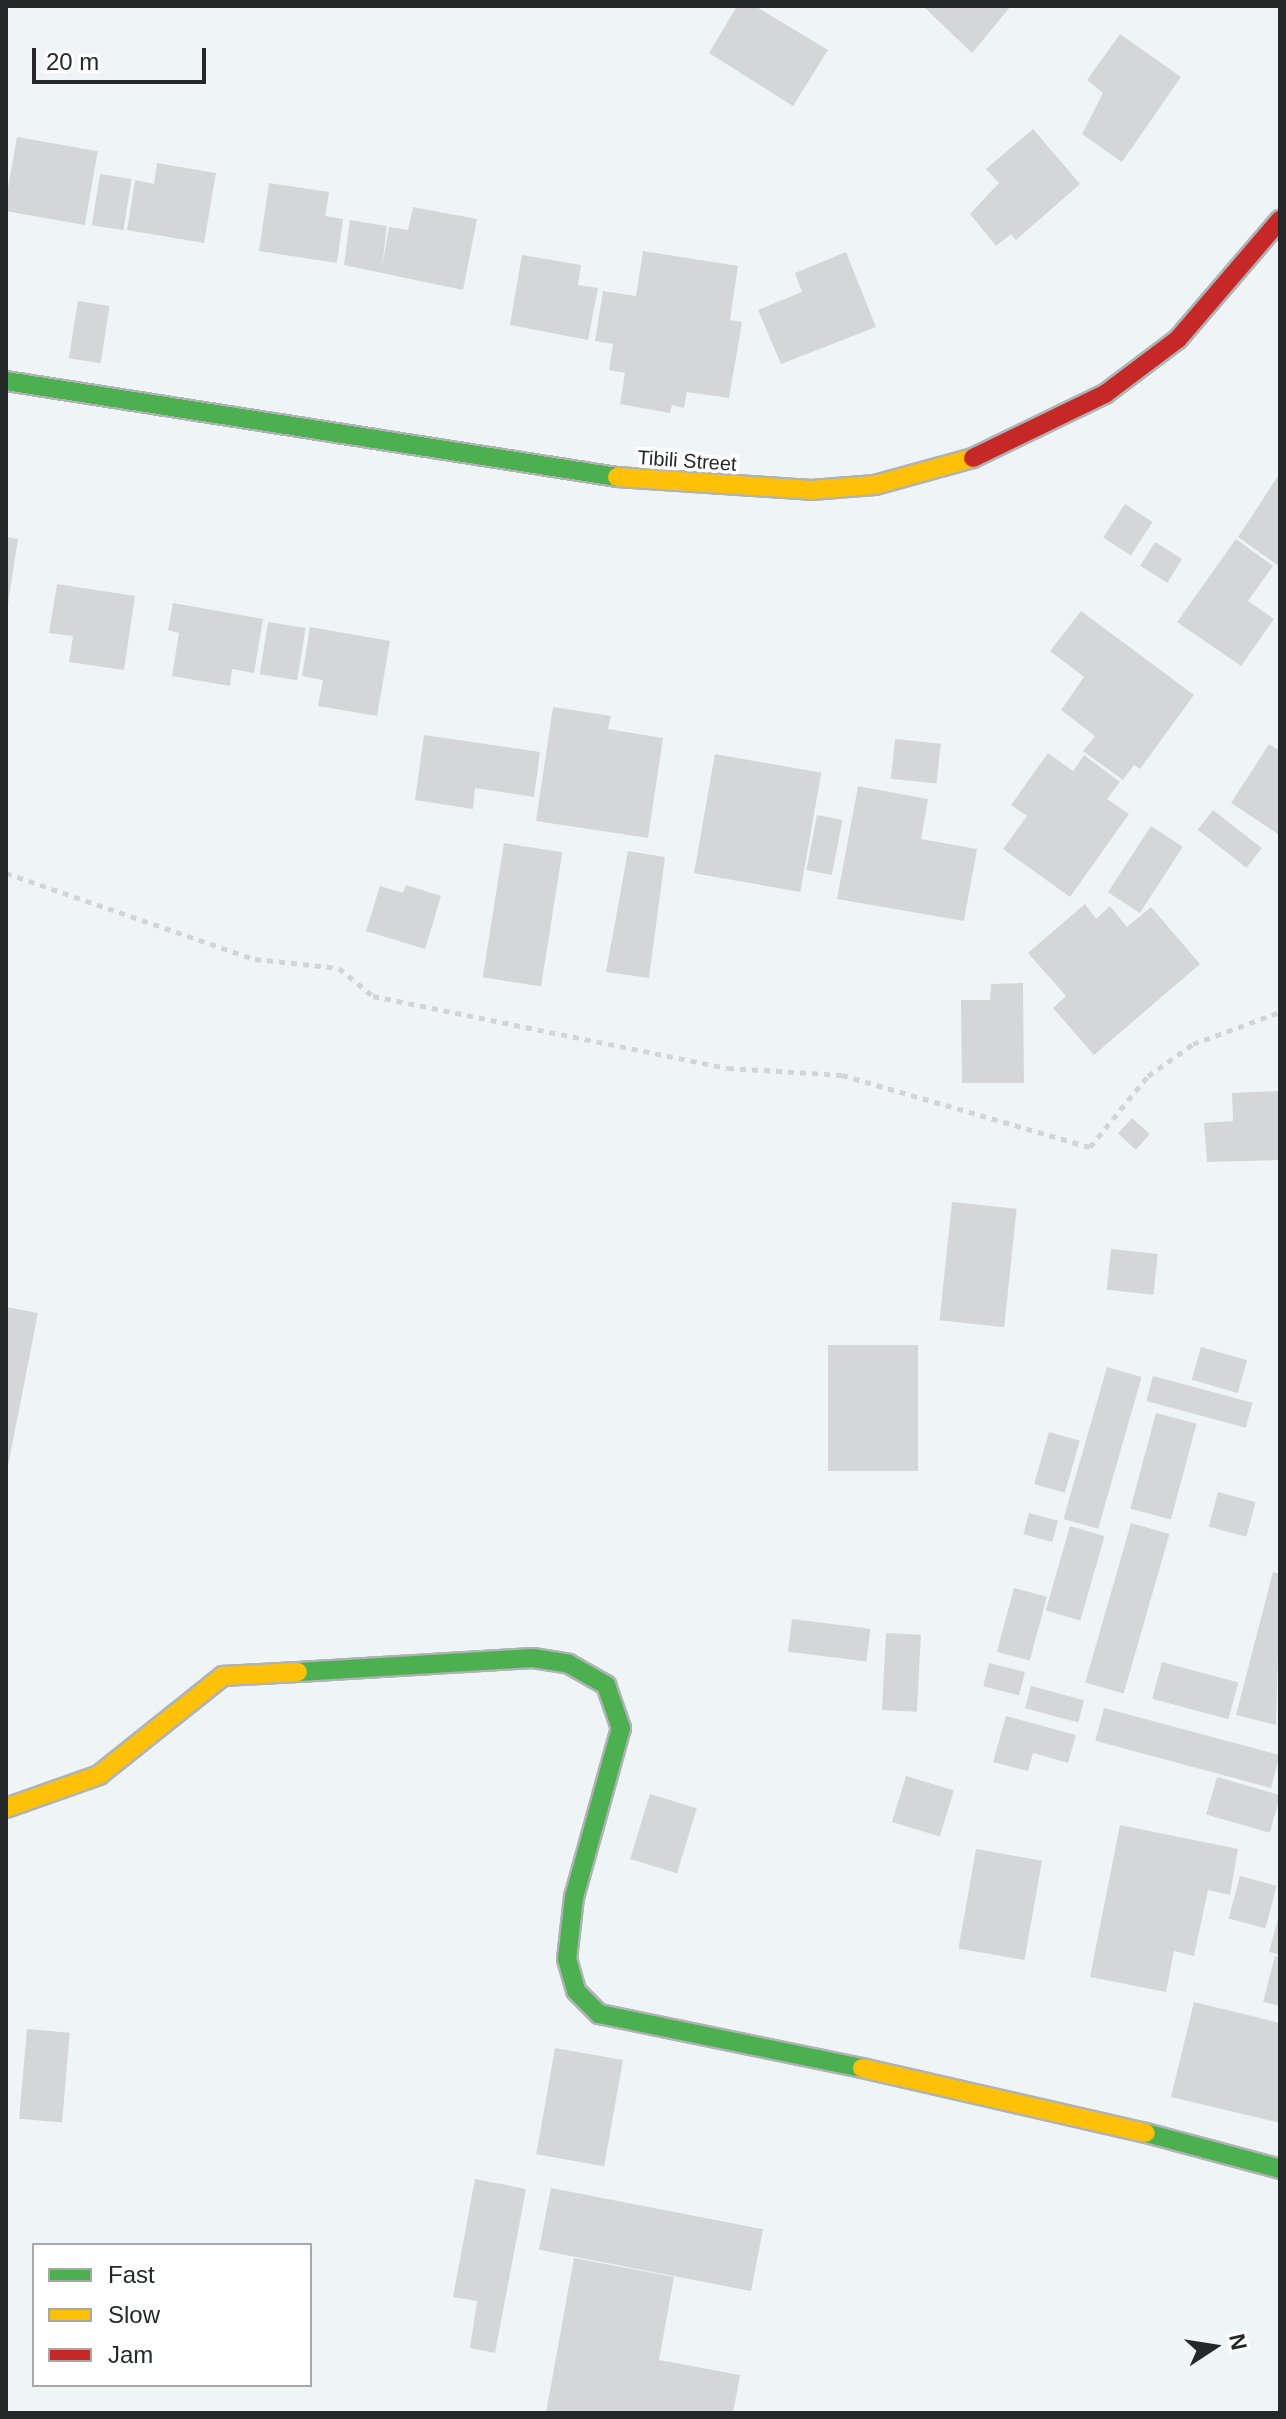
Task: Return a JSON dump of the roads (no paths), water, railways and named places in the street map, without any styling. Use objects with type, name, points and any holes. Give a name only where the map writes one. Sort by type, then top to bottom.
[{"type":"street","name":"Tibili Street","points":[[6,381],[635,480],[811,490],[875,485],[960,465],[1105,394],[1178,339],[1280,220]]},
{"type":"street","points":[[6,1808],[99,1775],[223,1676],[533,1658],[569,1664],[606,1685],[621,1728],[574,1897],[567,1959],[576,1991],[599,2014],[1016,2099],[1280,2169]]}]
